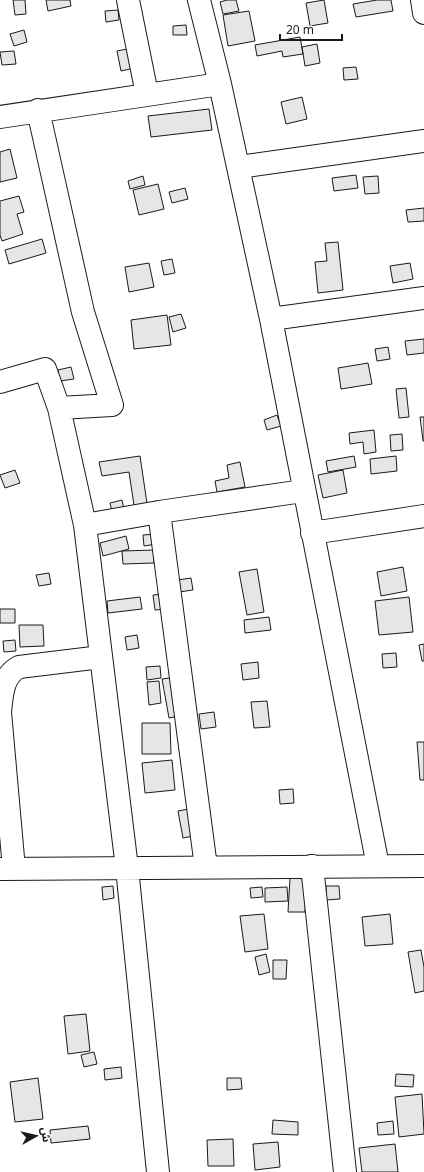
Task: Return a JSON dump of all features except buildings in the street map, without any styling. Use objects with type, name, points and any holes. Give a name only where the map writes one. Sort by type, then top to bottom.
[{"type":"street","points":[[128,0],[147,94]]},
{"type":"street","points":[[199,0],[239,167],[271,319],[378,866]]},
{"type":"street","points":[[422,0],[424,13]]},
{"type":"street","points":[[0,117],[38,110],[220,84]]},
{"type":"street","points":[[38,110],[83,312],[112,405],[59,408]]},
{"type":"street","points":[[239,167],[424,141]]},
{"type":"street","points":[[271,319],[424,298]]},
{"type":"street","points":[[0,382],[44,369],[59,408],[85,525],[127,868],[158,1172]]},
{"type":"street","points":[[85,525],[159,512],[304,491]]},
{"type":"street","points":[[159,512],[206,867]]},
{"type":"street","points":[[312,533],[424,516]]},
{"type":"street","points":[[101,657],[19,667],[11,671],[6,679],[2,694],[0,712],[7,869],[424,866]]},
{"type":"street","points":[[312,866],[345,1172]]}]
